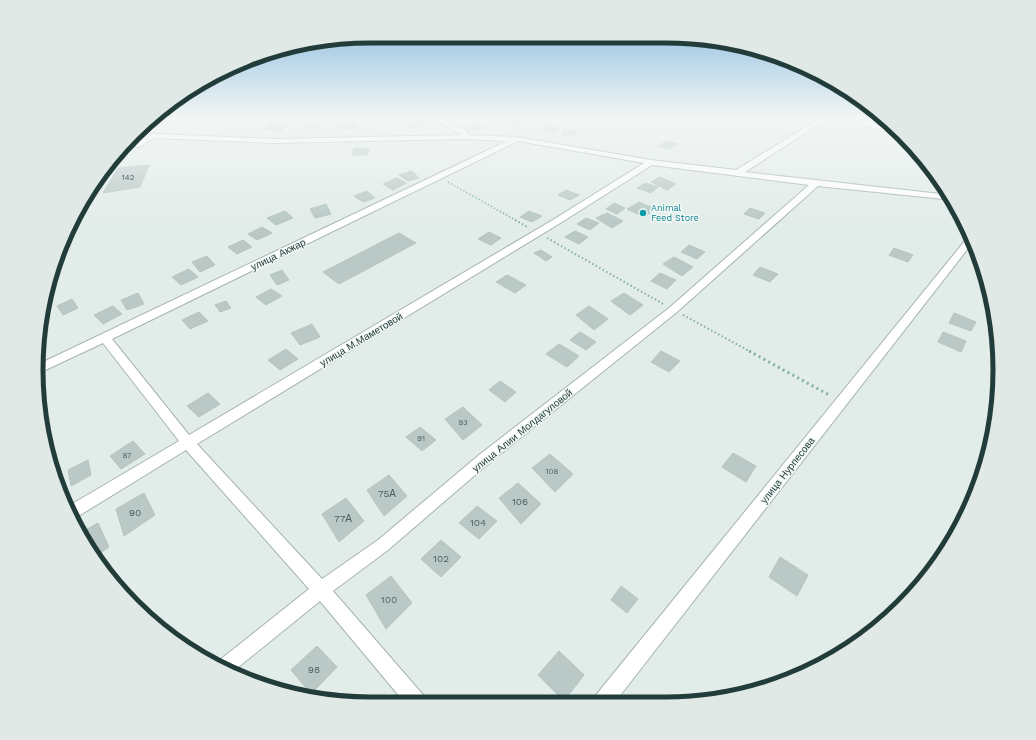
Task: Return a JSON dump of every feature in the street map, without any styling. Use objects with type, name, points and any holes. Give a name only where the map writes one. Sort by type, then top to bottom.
[{"type":"street","name":"улица Акжар","points":[[43,367],[487,154]]},
{"type":"street","points":[[602,154],[651,162],[737,173],[943,197]]},
{"type":"street","points":[[737,173],[768,154]]},
{"type":"street","name":"улица М.Маметовой","points":[[75,510],[538,233],[651,162]]},
{"type":"street","name":"улица Алии Молдагуловой","points":[[228,664],[321,590],[383,545],[484,459],[673,310],[816,183]]},
{"type":"street","name":"улица Нурпесова","points":[[607,697],[967,244]]},
{"type":"street","points":[[104,337],[188,443],[321,590],[413,697]]},
{"type":"path","points":[[439,177],[673,310],[842,402]]},
{"type":"building","points":[[352,154],[368,154],[367,155],[352,155]]},
{"type":"building","points":[[149,165],[140,187],[103,193],[118,168]]},
{"type":"building","points":[[412,171],[419,178],[408,181],[399,175]]},
{"type":"building","points":[[660,177],[676,184],[667,190],[651,182]]},
{"type":"building","points":[[397,178],[406,183],[393,190],[383,184]]},
{"type":"building","points":[[645,183],[658,187],[651,193],[637,188]]},
{"type":"building","points":[[566,190],[579,195],[570,200],[558,195]]},
{"type":"building","points":[[367,191],[375,198],[363,202],[354,196]]},
{"type":"building","name":"Animal Feed Store","points":[[639,202],[656,209],[644,217],[627,209]]},
{"type":"building","points":[[614,203],[625,208],[617,214],[606,209]]},
{"type":"building","points":[[326,204],[331,214],[315,218],[310,209]]},
{"type":"building","points":[[750,208],[765,213],[759,219],[744,214]]},
{"type":"building","points":[[285,211],[293,218],[276,225],[267,218]]},
{"type":"building","points":[[529,211],[542,216],[532,222],[520,217]]},
{"type":"building","points":[[607,213],[623,221],[612,228],[596,218]]},
{"type":"building","points":[[586,218],[599,223],[590,230],[577,224]]},
{"type":"building","points":[[262,227],[272,233],[257,240],[248,234]]},
{"type":"building","points":[[575,231],[588,237],[579,244],[565,237]]},
{"type":"building","points":[[489,232],[501,238],[491,245],[478,239]]},
{"type":"building","points":[[399,233],[416,243],[339,284],[323,272]]},
{"type":"building","points":[[243,240],[252,247],[237,254],[228,247]]},
{"type":"building","points":[[689,245],[705,252],[697,259],[681,252]]},
{"type":"building","points":[[894,248],[913,255],[908,262],[889,255]]},
{"type":"building","points":[[541,250],[552,257],[546,261],[534,253]]},
{"type":"building","points":[[207,256],[215,265],[200,272],[192,262]]},
{"type":"building","points":[[674,257],[693,267],[682,276],[663,264]]},
{"type":"building","points":[[760,267],[778,274],[770,282],[753,275]]},
{"type":"building","points":[[189,269],[198,277],[181,285],[172,277]]},
{"type":"building","points":[[282,270],[289,280],[277,285],[270,275]]},
{"type":"building","points":[[660,273],[676,280],[667,289],[651,281]]},
{"type":"building","points":[[507,275],[526,285],[515,293],[496,282]]},
{"type":"building","points":[[271,289],[282,296],[266,305],[256,297]]},
{"type":"building","points":[[138,293],[144,304],[127,310],[121,300]]},
{"type":"building","points":[[624,293],[643,305],[630,315],[611,301]]},
{"type":"building","points":[[72,299],[78,308],[63,315],[57,306]]},
{"type":"building","points":[[226,301],[231,308],[220,312],[215,305]]},
{"type":"building","points":[[113,306],[122,314],[103,324],[94,315]]},
{"type":"building","points":[[589,306],[608,319],[594,330],[576,315]]},
{"type":"building","points":[[199,312],[208,321],[190,329],[182,320]]},
{"type":"building","points":[[954,313],[976,322],[971,331],[949,323]]},
{"type":"building","points":[[312,324],[320,337],[300,345],[291,333]]},
{"type":"building","points":[[580,332],[596,342],[586,350],[570,340]]},
{"type":"building","points":[[943,332],[966,341],[961,352],[938,342]]},
{"type":"building","points":[[559,344],[579,356],[567,367],[546,354]]},
{"type":"building","points":[[286,349],[298,359],[280,370],[268,360]]},
{"type":"building","points":[[661,351],[680,361],[669,372],[651,362]]},
{"type":"building","points":[[500,381],[516,392],[505,402],[489,390]]},
{"type":"building","points":[[208,393],[220,404],[199,417],[187,406]]},
{"type":"building","points":[[463,407],[482,425],[463,440],[445,419]]},
{"type":"building","points":[[420,427],[436,440],[422,451],[406,437]]},
{"type":"building","points":[[133,441],[145,454],[121,469],[110,456]]},
{"type":"building","points":[[733,453],[756,466],[746,482],[722,467]]},
{"type":"building","points":[[550,454],[573,474],[555,492],[532,468]]},
{"type":"building","points":[[88,460],[91,475],[71,486],[68,470]]},
{"type":"building","points":[[389,475],[407,496],[384,516],[367,490]]},
{"type":"building","points":[[518,483],[541,504],[521,524],[499,498]]},
{"type":"building","points":[[144,493],[155,515],[124,536],[116,509]]},
{"type":"building","points":[[346,498],[364,521],[339,542],[322,514]]},
{"type":"building","points":[[477,506],[497,521],[479,539],[459,523]]},
{"type":"building","points":[[98,523],[109,547],[99,554],[85,530]]},
{"type":"building","points":[[441,540],[461,557],[441,577],[421,559]]},
{"type":"building","points":[[780,557],[808,575],[797,596],[769,577]]},
{"type":"building","points":[[391,576],[412,603],[386,629],[366,595]]},
{"type":"building","points":[[621,586],[638,599],[627,613],[611,600]]},
{"type":"building","points":[[317,646],[337,667],[313,692],[309,691],[291,670]]},
{"type":"building","points":[[559,651],[584,675],[567,697],[560,697],[538,675]]},
{"type":"place","name":"Animal Feed Store","points":[[643,213]]}]
